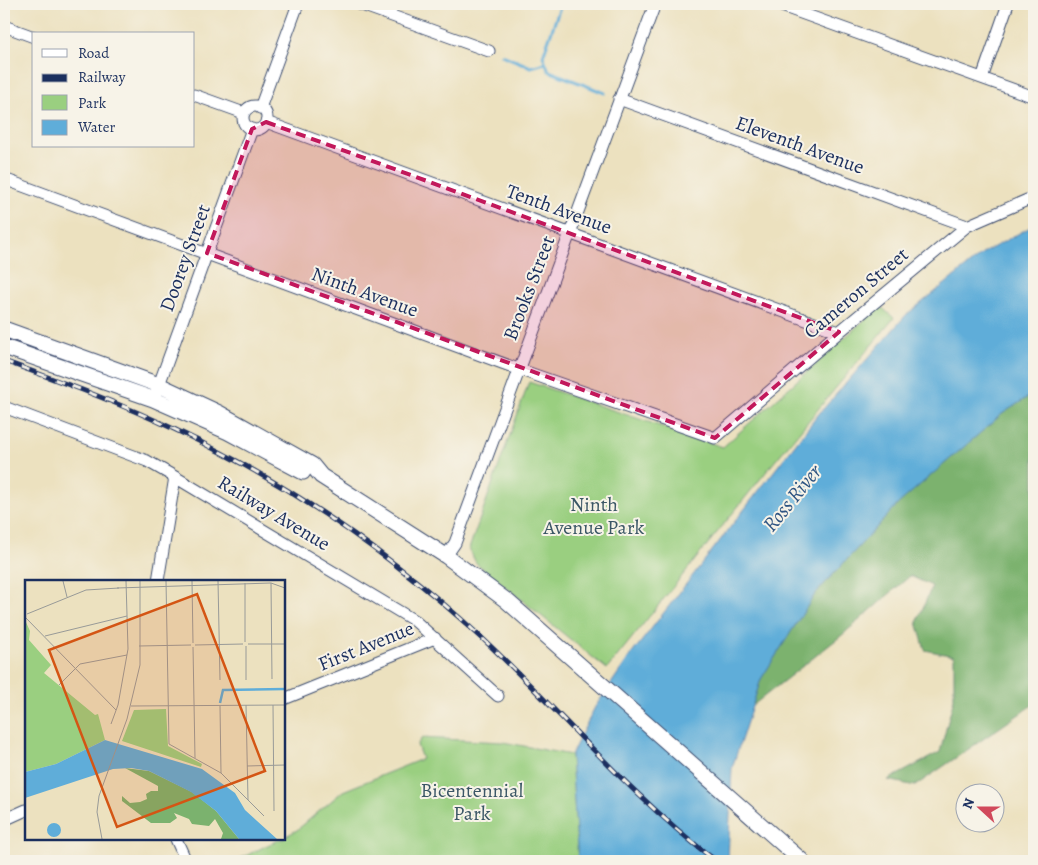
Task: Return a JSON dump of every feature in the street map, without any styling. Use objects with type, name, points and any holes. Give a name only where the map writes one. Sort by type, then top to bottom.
[{"type":"main road","points":[[4,329],[159,384],[219,413],[312,466],[321,476],[446,556],[507,602],[802,861]]},
{"type":"main road","points":[[4,346],[153,399],[228,432],[308,474],[321,476]]},
{"type":"street","points":[[260,108],[298,4]]},
{"type":"street","points":[[359,4],[489,51]]},
{"type":"street","name":"Brooks Street","points":[[446,556],[455,544],[518,369],[655,4]]},
{"type":"street","points":[[776,4],[1034,97]]},
{"type":"street","points":[[982,78],[1008,4]]},
{"type":"street","points":[[4,26],[32,36]]},
{"type":"street","points":[[195,95],[244,113]]},
{"type":"street","name":"Eleventh Avenue","points":[[619,99],[967,226]]},
{"type":"street","points":[[249,108],[260,108],[265,112],[266,122],[262,127],[252,130],[244,123],[244,113],[249,108]]},
{"type":"street","name":"Tenth Avenue","points":[[266,122],[839,332]]},
{"type":"street","name":"Doorey Street","points":[[153,399],[252,130]]},
{"type":"street","name":"Ninth Avenue","points":[[4,179],[518,369],[715,438]]},
{"type":"street","name":"Cameron Street","points":[[715,438],[967,226],[1034,197]]},
{"type":"street","name":"Railway Avenue","points":[[4,408],[147,461],[415,621],[498,696]]},
{"type":"street","points":[[158,580],[174,477]]},
{"type":"street","name":"First Avenue","points":[[285,699],[435,638]]},
{"type":"street","points":[[4,820],[25,810]]},
{"type":"street","points":[[176,840],[186,861]]},
{"type":"highlighted area","points":[[266,122],[839,332],[715,438],[207,253],[252,129]]},
{"type":"green space","name":"Ninth Avenue Park","points":[[880,306],[894,318],[770,467],[607,669],[476,563],[469,549],[529,382],[723,447]]},
{"type":"green space","points":[[1034,393],[1034,704],[915,786],[888,780],[940,752],[954,698],[954,656],[925,650],[917,622],[932,586],[910,576],[841,636],[752,706],[761,679],[815,594],[899,503],[1002,414]]},
{"type":"green space","name":"Bicentennial Park","points":[[422,738],[503,742],[571,755],[578,861],[235,861],[278,840],[285,840],[285,836],[297,830],[343,791],[422,759],[417,745]]},
{"type":"water","name":"Ross River","points":[[1034,225],[1034,393],[1002,414],[899,503],[815,594],[761,679],[732,768],[728,861],[578,861],[571,755],[595,707],[630,656],[817,416],[906,315],[985,252]]},
{"type":"waterway","points":[[561,4],[543,56],[549,71],[605,93]]},
{"type":"waterway","points":[[502,55],[531,67],[545,63]]},
{"type":"railway","points":[[4,361],[112,402],[176,430],[258,473],[337,522],[412,578],[482,638],[654,809],[716,861]]}]
